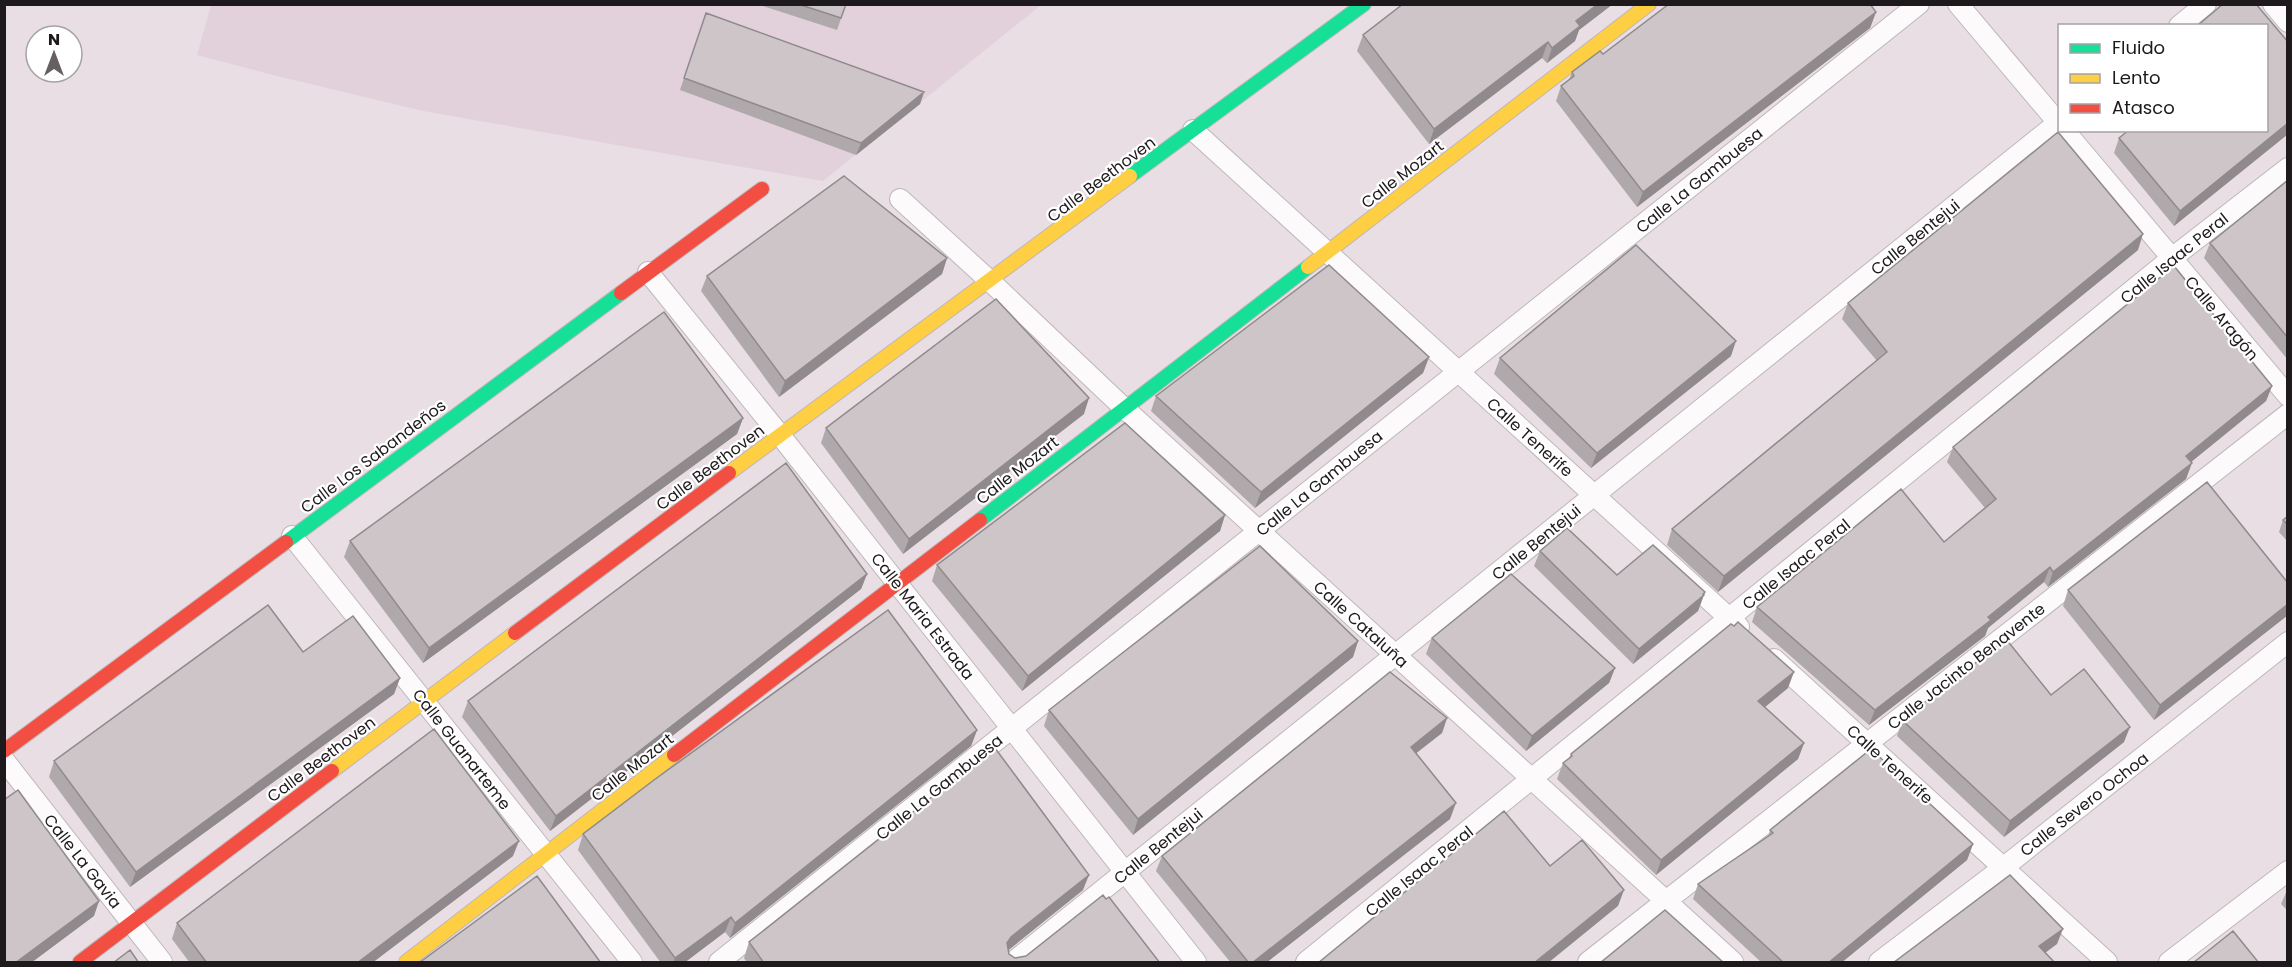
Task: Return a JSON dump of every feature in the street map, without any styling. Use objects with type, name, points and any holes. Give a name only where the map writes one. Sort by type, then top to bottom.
[{"type":"street","name":"Calle Beethoven","points":[[80,963],[424,701],[780,435],[991,282],[1364,4]]},
{"type":"street","name":"Calle Mozart","points":[[406,963],[1649,4]]},
{"type":"street","name":"Calle La Gambuesa","points":[[719,963],[1919,4]]},
{"type":"street","name":"Calle Aragón","points":[[1958,4],[2058,123]]},
{"type":"street","points":[[2181,24],[2206,4]]},
{"type":"street","points":[[2273,4],[2288,22]]},
{"type":"street","name":"Calle Bentejui","points":[[1013,963],[1594,495],[2058,127]]},
{"type":"street","name":"Calle Tenerife","points":[[1193,130],[2107,963]]},
{"type":"street","name":"Calle Aragón","points":[[2066,132],[2288,396]]},
{"type":"street","name":"Calle Isaac Peral","points":[[1306,963],[2172,258],[2288,168]]},
{"type":"street","name":"Calle Los Sabandeños","points":[[4,751],[762,189]]},
{"type":"street","name":"Calle Cataluña","points":[[900,199],[1125,409],[1733,963]]},
{"type":"street","name":"Calle Maria Estrada","points":[[648,272],[780,435],[1197,963]]},
{"type":"street","name":"Calle Jacinto Benavente","points":[[1588,963],[2288,414]]},
{"type":"street","name":"Calle Guanarteme","points":[[292,536],[632,963]]},
{"type":"street","name":"Calle Severo Ochoa","points":[[1879,963],[2288,642]]},
{"type":"street","name":"Calle La Gavia","points":[[4,760],[162,963]]},
{"type":"street","points":[[2169,963],[2288,871]]},
{"type":"shaded area","points":[[211,5],[1041,5],[823,181],[423,111],[197,55]]},
{"type":"building","points":[[798,4],[846,4],[841,18]]},
{"type":"building","points":[[1403,4],[1598,4],[1576,21],[1580,26],[1552,48],[1548,42],[1434,129],[1363,35]]},
{"type":"building","points":[[1669,4],[1870,4],[1876,12],[1643,192],[1561,86],[1574,76],[1572,72],[1600,51],[1603,54]]},
{"type":"building","points":[[2223,4],[2256,4],[2288,42],[2288,123],[2180,211],[2119,138],[2126,132],[2268,132],[2268,24],[2199,24]]},
{"type":"building","points":[[706,13],[924,92],[861,143],[684,78]]},
{"type":"building","points":[[2058,132],[2143,234],[1724,576],[1672,529],[1887,352],[1848,303]]},
{"type":"building","points":[[844,176],[947,258],[785,381],[707,276]]},
{"type":"building","points":[[2288,180],[2288,338],[2210,243]]},
{"type":"building","points":[[1636,245],[1736,341],[1597,453],[1500,358]]},
{"type":"building","points":[[1329,265],[1429,357],[1261,492],[1156,396]]},
{"type":"building","points":[[2174,266],[2272,386],[2186,456],[2192,463],[2053,572],[2050,567],[1988,617],[1991,620],[1875,710],[1757,607],[1901,489],[1944,542],[1996,499],[1953,447]]},
{"type":"building","points":[[996,299],[1089,398],[909,539],[826,428]]},
{"type":"building","points":[[664,312],[743,418],[429,648],[350,541]]},
{"type":"building","points":[[1125,423],[1225,515],[1028,676],[937,565]]},
{"type":"building","points":[[786,463],[867,574],[556,816],[468,701]]},
{"type":"building","points":[[2207,482],[2288,583],[2288,604],[2160,705],[2068,590]]},
{"type":"building","points":[[1567,528],[1617,575],[1653,545],[1705,592],[1704,595],[1639,649],[1540,551]]},
{"type":"building","points":[[1260,546],[1358,641],[1138,819],[1049,710]]},
{"type":"building","points":[[1511,574],[1615,668],[1532,736],[1432,638]]},
{"type":"building","points":[[268,605],[303,652],[353,616],[400,678],[136,872],[54,761]]},
{"type":"building","points":[[888,610],[977,730],[735,923],[731,917],[675,958],[583,834]]},
{"type":"building","points":[[1738,622],[1794,672],[1758,701],[1804,743],[1661,860],[1563,763],[1572,756],[1571,754],[1731,624],[1734,626]]},
{"type":"building","points":[[2006,639],[2051,695],[2084,669],[2130,727],[2010,821],[1902,720]]},
{"type":"building","points":[[1390,672],[1447,718],[1411,747],[1456,803],[1252,963],[1249,963],[1162,856]]},
{"type":"building","points":[[434,729],[519,841],[357,963],[207,963],[177,923]]},
{"type":"building","points":[[995,748],[1089,875],[1011,937],[1007,943],[1009,954],[1015,958],[1026,956],[1103,895],[1106,899],[1109,897],[1160,963],[764,963],[749,942]]},
{"type":"building","points":[[1871,749],[1973,844],[1828,963],[1784,963],[1698,884],[1773,833],[1770,830]]},
{"type":"building","points":[[18,790],[99,901],[15,963],[4,963],[4,800]]},
{"type":"building","points":[[1504,811],[1550,866],[1582,840],[1624,890],[1534,963],[1318,963]]},
{"type":"building","points":[[2010,875],[2063,929],[2039,946],[2055,963],[1893,963]]},
{"type":"building","points":[[537,876],[601,963],[419,963]]},
{"type":"building","points":[[1665,910],[1724,963],[1600,963]]},
{"type":"building","points":[[2233,931],[2259,963],[2193,963]]},
{"type":"building","points":[[130,950],[139,963],[113,963]]},
{"type":"traffic: fast","points":[[1130,176],[1364,4]]},
{"type":"traffic: fast","points":[[980,520],[1308,267]]},
{"type":"traffic: fast","points":[[286,542],[621,293]]},
{"type":"traffic: slow","points":[[1308,267],[1649,4]]},
{"type":"traffic: slow","points":[[729,473],[1130,176]]},
{"type":"traffic: slow","points":[[332,771],[515,633]]},
{"type":"traffic: slow","points":[[406,962],[674,755]]},
{"type":"traffic: jam","points":[[621,293],[762,189]]},
{"type":"traffic: jam","points":[[515,633],[729,473]]},
{"type":"traffic: jam","points":[[674,755],[980,520]]},
{"type":"traffic: jam","points":[[4,751],[286,542]]},
{"type":"traffic: jam","points":[[80,962],[332,771]]}]
